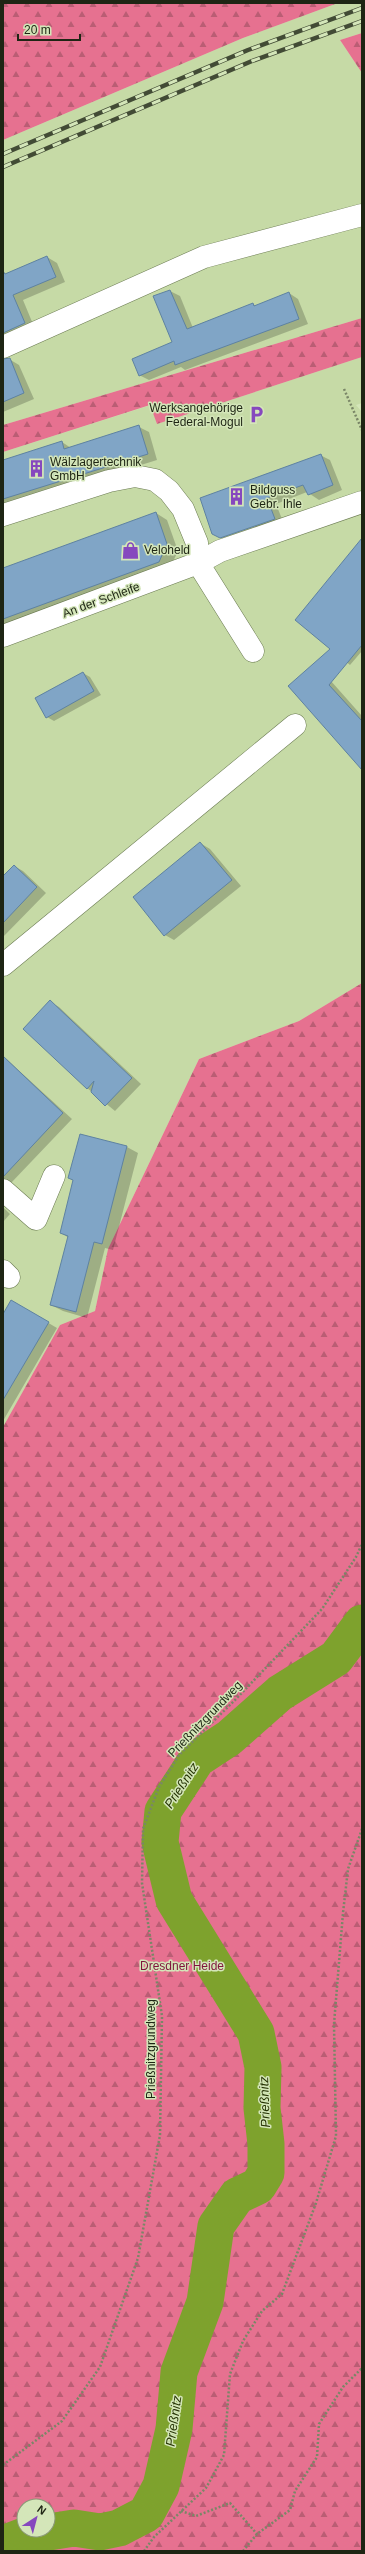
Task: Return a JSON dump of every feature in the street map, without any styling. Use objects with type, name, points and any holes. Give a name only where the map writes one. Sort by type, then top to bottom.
[{"type":"street","points":[[3,347],[204,257],[362,215]]},
{"type":"street","points":[[3,515],[109,481],[135,476],[155,480],[182,509],[197,543],[198,563],[253,651]]},
{"type":"street","name":"An der Schleife","points":[[3,636],[198,563],[220,551],[362,502]]},
{"type":"street","points":[[3,965],[296,725]]},
{"type":"street","points":[[3,1190],[36,1219],[54,1176]]},
{"type":"path","points":[[344,389],[362,430]]},
{"type":"path","name":"Prießnitzgrundweg","points":[[3,2465],[62,2420],[100,2366],[138,2258],[160,2135],[162,2016],[142,1883],[143,1829],[156,1794],[179,1755],[236,1699],[322,1609],[356,1557],[362,1544]]},
{"type":"path","points":[[144,2551],[154,2537],[206,2488],[224,2455],[230,2374],[243,2341],[262,2311],[282,2294],[316,2202],[336,2136],[334,2024],[343,1913],[348,1869],[362,1829]]},
{"type":"path","points":[[243,2551],[257,2534],[290,2510],[295,2490],[317,2457],[319,2424],[343,2387],[362,2368]]},
{"type":"path","points":[[181,2511],[196,2516],[230,2504],[257,2534]]},
{"type":"shaded area","points":[[338,3],[362,3],[362,33],[340,40],[362,73],[362,318],[3,425],[3,140],[243,38]]},
{"type":"shaded area","points":[[362,357],[362,403],[356,405],[362,412],[362,983],[299,1021],[199,1059],[108,1249],[95,1311],[60,1325],[3,1427],[3,452],[151,405],[157,424]]},
{"type":"green space","points":[[3,3],[338,3],[243,38],[3,140]]},
{"type":"green space","points":[[362,33],[362,73],[340,40]]},
{"type":"green space","points":[[362,318],[362,357],[157,424],[150,405],[3,452],[3,425]]},
{"type":"green space","name":"Dresdner Heide","points":[[362,983],[362,2551],[3,2551],[3,1427],[60,1325],[95,1311],[108,1249],[199,1059],[299,1021]]},
{"type":"building","points":[[47,256],[56,277],[13,295],[25,323],[3,333],[3,271],[5,274]]},
{"type":"building","points":[[170,290],[187,329],[253,303],[254,306],[289,292],[299,319],[175,365],[174,361],[139,376],[132,359],[172,342],[153,296]]},
{"type":"building","points":[[10,358],[24,393],[3,402],[3,359]]},
{"type":"building","points":[[139,425],[148,454],[3,499],[3,460],[62,441],[64,449]]},
{"type":"building","name":"Bildguss Gebr. Ihle","points":[[321,454],[333,485],[308,495],[303,485],[267,498],[275,519],[220,538],[212,534],[200,498]]},
{"type":"building","points":[[156,512],[167,544],[159,562],[3,619],[3,568]]},
{"type":"building","points":[[362,538],[362,645],[329,685],[362,721],[362,770],[288,686],[330,649],[295,620]]},
{"type":"building","points":[[83,672],[94,691],[46,718],[35,698]]},
{"type":"building","points":[[200,842],[232,880],[164,936],[133,897]]},
{"type":"building","points":[[14,865],[37,887],[3,923],[3,876]]},
{"type":"building","points":[[50,1000],[132,1078],[105,1106],[91,1092],[94,1081],[87,1089],[23,1029]]},
{"type":"building","points":[[3,1056],[63,1113],[3,1177]]},
{"type":"building","points":[[80,1134],[127,1146],[102,1244],[94,1242],[76,1312],[50,1305],[68,1236],[60,1233],[73,1180],[68,1178]]},
{"type":"building","points":[[11,1300],[49,1322],[3,1400],[3,1314]]},
{"type":"waterway","name":"Prießnitz","points":[[3,2544],[24,2536],[74,2528],[100,2532],[119,2528],[146,2514],[161,2486],[174,2429],[179,2372],[205,2302],[216,2226],[237,2196],[258,2186],[266,2173],[266,2144],[262,2108],[263,2067],[256,2033],[174,1900],[160,1842],[163,1811],[197,1759],[229,1738],[280,1693],[336,1658],[362,1623]]},
{"type":"railway","points":[[3,154],[248,50],[362,8]]},
{"type":"railway","points":[[3,167],[252,61],[362,21]]},
{"type":"place","name":"Werksangehörige Federal-Mogul","points":[[256,415]]},
{"type":"place","name":"Wälzlagertechnik GmbH","points":[[37,469]]},
{"type":"place","name":"Bildguss Gebr. Ihle","points":[[237,497]]},
{"type":"place","name":"Veloheld","points":[[131,550]]}]
